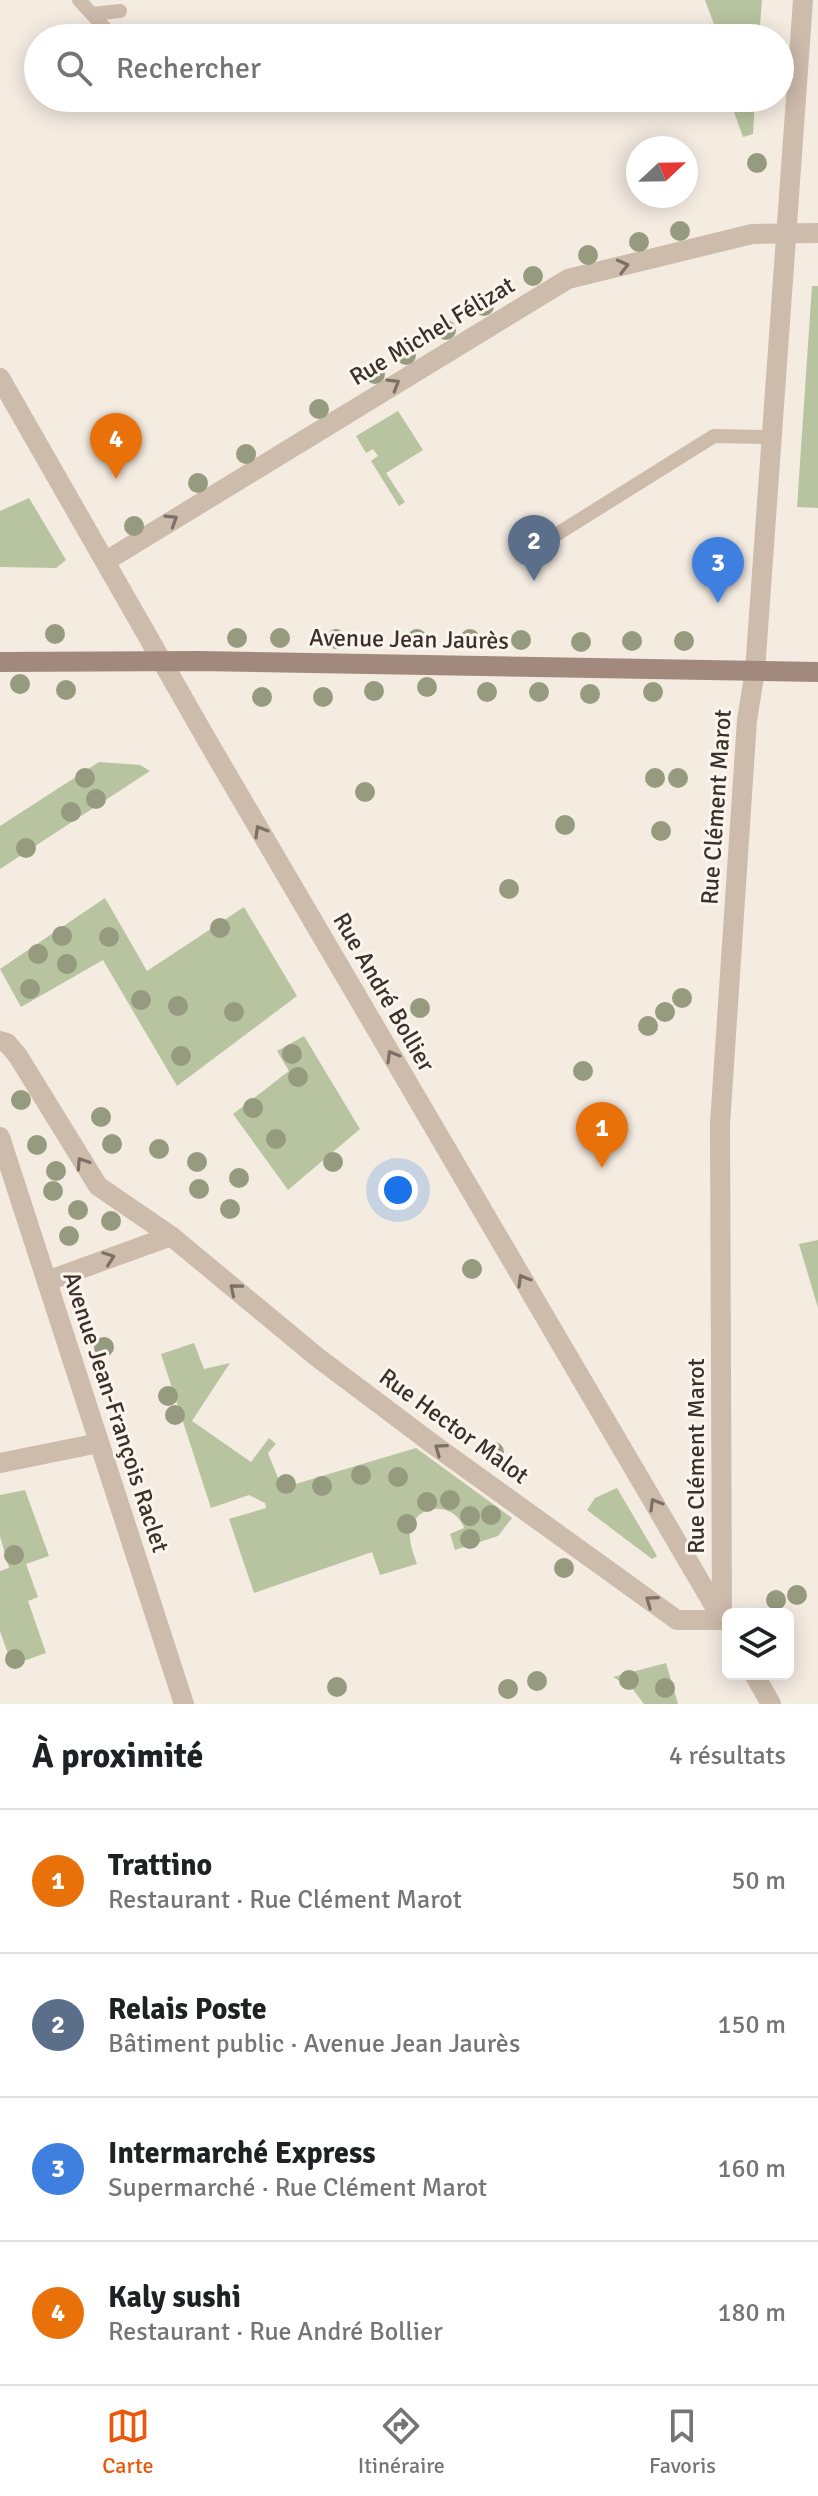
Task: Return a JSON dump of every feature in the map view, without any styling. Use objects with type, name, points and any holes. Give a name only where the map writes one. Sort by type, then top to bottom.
[{"type":"main road","name":"Avenue Jean Jaurès","points":[[0,662],[163,661],[818,672]]},
{"type":"street","name":"Rue Clément Marot","points":[[725,1608],[720,1124],[747,720],[755,671],[803,0]]},
{"type":"street","name":"Rue Michel Félizat","points":[[106,561],[568,279],[752,234],[818,233]]},
{"type":"street","name":"Rue André Bollier","points":[[0,378],[722,1619]]},
{"type":"street","name":"Rue Hector Malot","points":[[0,1041],[7,1043],[18,1056],[98,1186],[171,1236],[317,1357],[677,1620],[722,1624]]},
{"type":"street","name":"Avenue Jean-François Raclet","points":[[0,1137],[184,1704]]},
{"type":"street","points":[[47,1281],[171,1236]]},
{"type":"street","points":[[0,1463],[99,1443]]},
{"type":"street","points":[[757,1680],[771,1704]]},
{"type":"lane","points":[[79,0],[101,24]]},
{"type":"lane","points":[[92,14],[120,11]]},
{"type":"lane","points":[[538,546],[714,436],[771,437]]},
{"type":"green space","points":[[705,0],[762,0],[760,24],[714,24]]},
{"type":"green space","points":[[734,112],[754,112],[753,134],[743,137]]},
{"type":"green space","points":[[812,286],[818,286],[818,508],[797,507]]},
{"type":"green space","points":[[398,411],[423,450],[386,473],[405,502],[399,506],[371,461],[378,456],[373,449],[366,453],[356,436]]},
{"type":"green space","points":[[29,498],[66,560],[56,568],[0,567],[0,511]]},
{"type":"green space","points":[[99,762],[140,765],[150,771],[0,869],[0,826]]},
{"type":"green space","points":[[105,898],[147,971],[244,907],[297,996],[177,1086],[103,960],[21,1007],[0,969]]},
{"type":"green space","points":[[304,1036],[360,1129],[288,1190],[233,1114],[289,1071],[277,1051]]},
{"type":"green space","points":[[818,1240],[818,1308],[799,1244]]},
{"type":"green space","points":[[194,1343],[204,1369],[230,1363],[192,1421],[251,1462],[269,1438],[276,1444],[268,1453],[282,1488],[416,1448],[512,1518],[498,1536],[455,1550],[450,1534],[464,1528],[459,1519],[444,1510],[426,1511],[413,1523],[410,1533],[417,1564],[380,1575],[372,1552],[254,1593],[229,1519],[266,1508],[265,1503],[249,1495],[211,1508],[161,1354]]},
{"type":"green space","points":[[617,1488],[657,1556],[652,1559],[587,1510],[595,1498]]},
{"type":"green space","points":[[25,1490],[49,1556],[26,1564],[38,1597],[28,1601],[46,1653],[12,1665],[0,1631],[0,1571],[9,1568],[0,1536],[0,1495]]},
{"type":"green space","points":[[666,1663],[678,1704],[644,1704],[632,1688],[613,1677]]},
{"type":"place","name":"Kaly sushi","points":[[116,479]]},
{"type":"place","name":"Relais Poste","points":[[534,581]]},
{"type":"place","name":"Intermarché Express","points":[[718,603]]},
{"type":"place","name":"Trattino","points":[[602,1168]]}]
